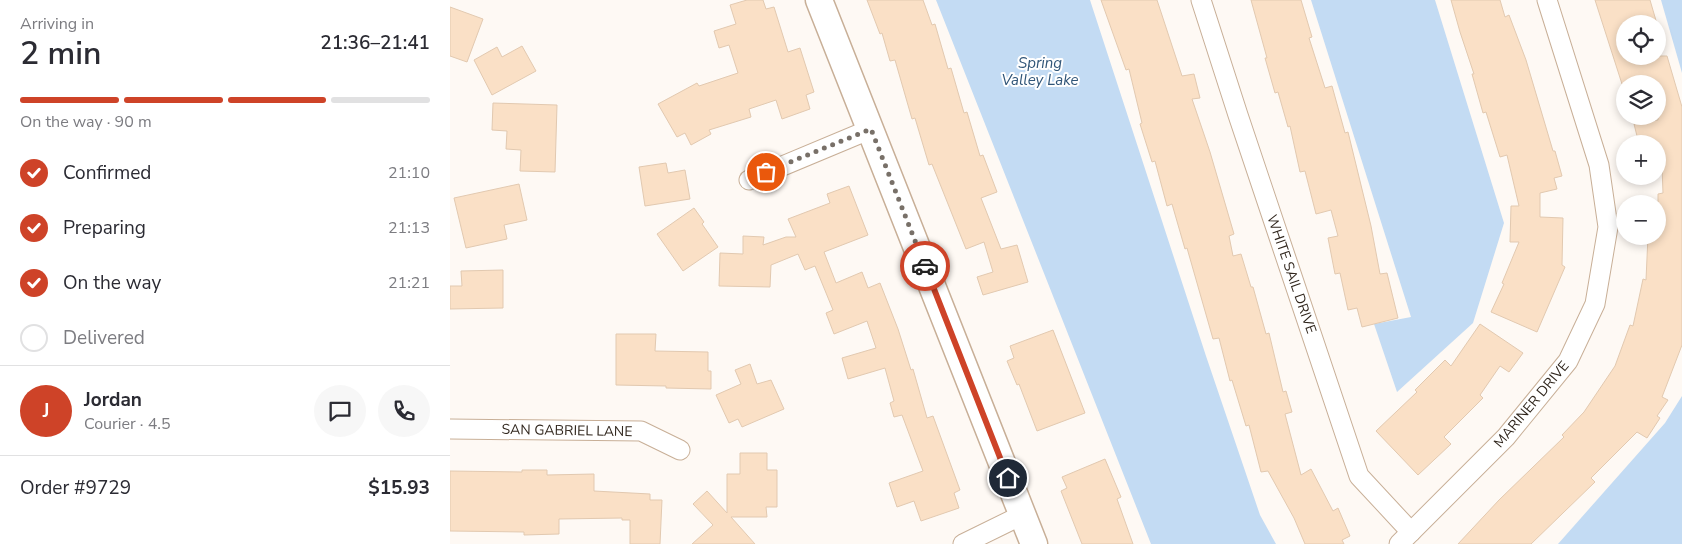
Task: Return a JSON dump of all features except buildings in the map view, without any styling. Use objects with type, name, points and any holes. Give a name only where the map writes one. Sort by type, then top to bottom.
[{"type":"street","points":[[819,0],[1034,544]]},
{"type":"street","name":"WHITE SAIL DRIVE","points":[[1202,0],[1241,125],[1359,476],[1405,538]]},
{"type":"street","name":"MARINER DRIVE","points":[[1405,538],[1506,437],[1568,361],[1595,304],[1608,226],[1599,165],[1547,0]]},
{"type":"street","points":[[749,180],[871,129]]},
{"type":"street","name":"SAN GABRIEL LANE","points":[[450,429],[641,431],[680,450]]},
{"type":"street","points":[[963,544],[1022,515]]},
{"type":"water","name":"Spring Valley Lake","points":[[936,0],[1090,0],[1260,515],[1276,544],[1151,544]]},
{"type":"water","points":[[1311,0],[1435,0],[1504,223],[1473,323],[1397,392],[1374,324],[1411,317]]},
{"type":"water","points":[[1661,0],[1682,0],[1682,73],[1666,15]]},
{"type":"water","points":[[1682,396],[1682,544],[1558,544],[1665,423]]},
{"type":"way so far","points":[[766,172],[871,129],[925,266]]},
{"type":"route","points":[[925,266],[1008,478]]}]
